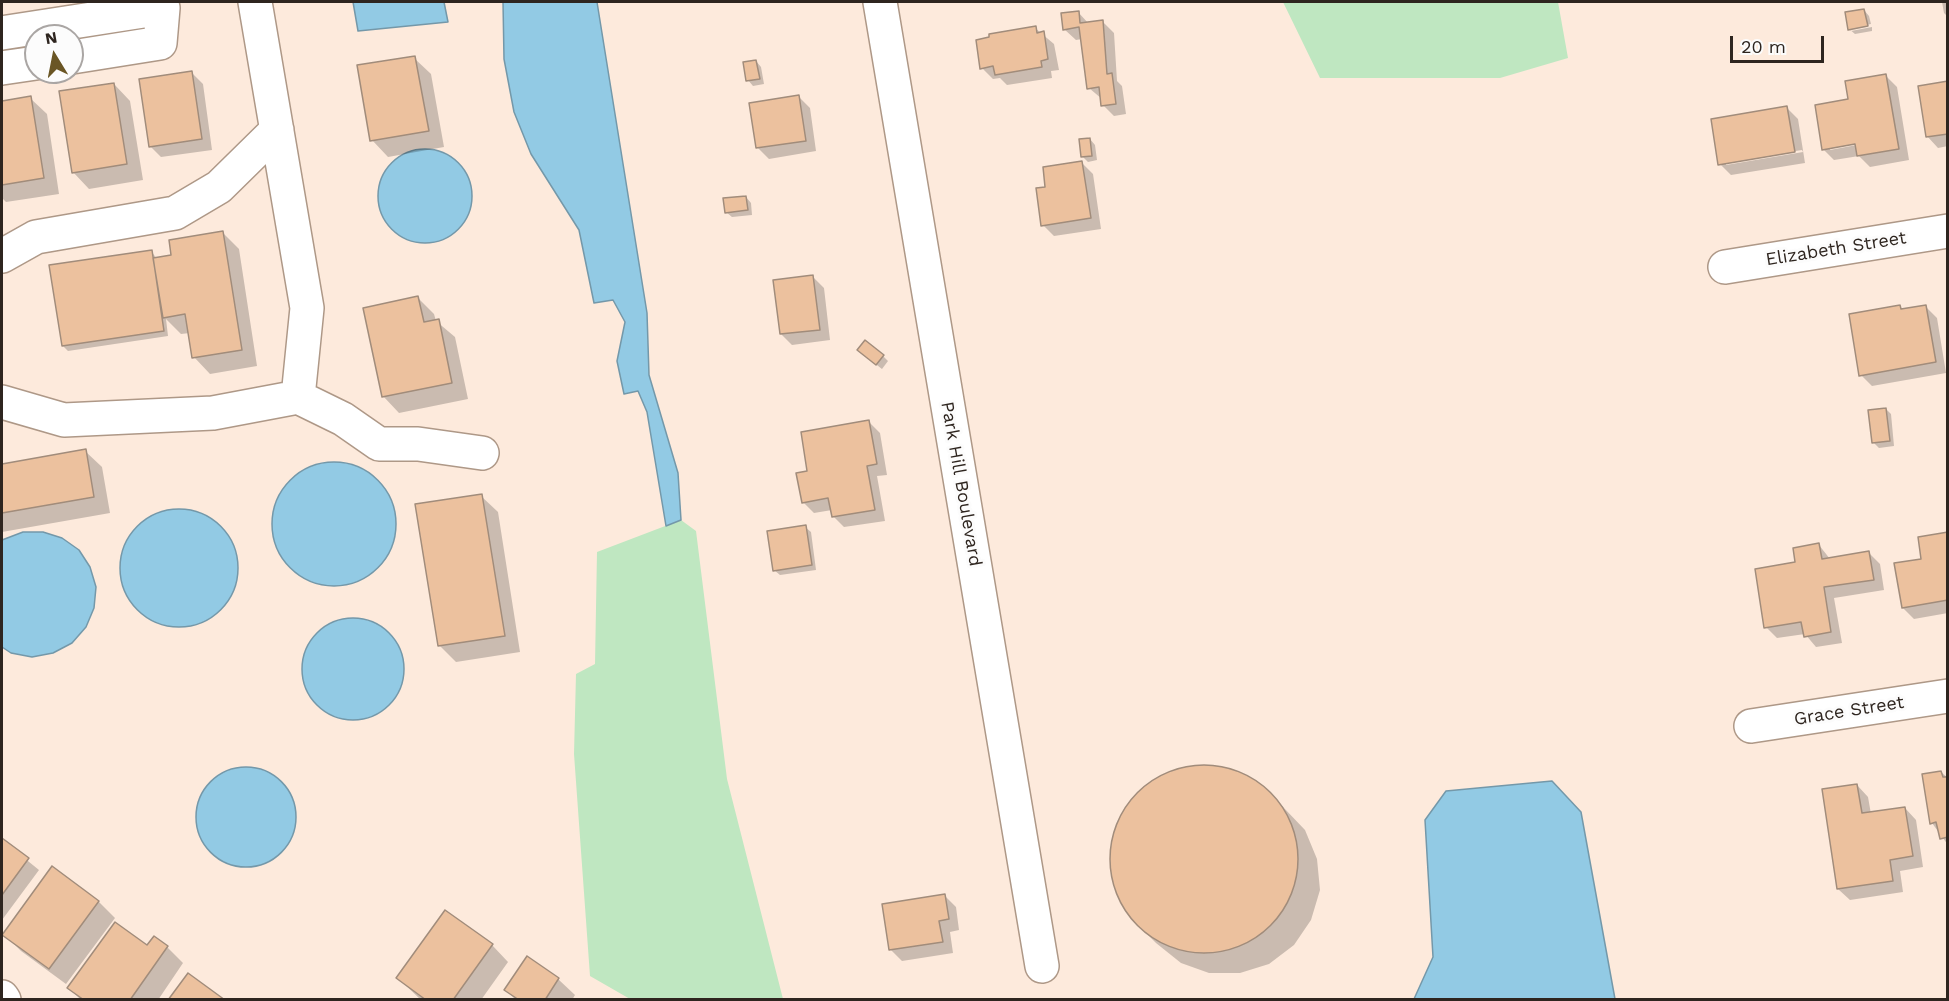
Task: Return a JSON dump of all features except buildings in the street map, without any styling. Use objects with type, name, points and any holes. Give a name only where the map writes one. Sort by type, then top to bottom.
[{"type":"street","points":[[255,2],[307,308],[298,397]]},
{"type":"street","name":"Park Hill Boulevard","points":[[880,2],[1042,966]]},
{"type":"street","points":[[60,24],[163,8],[160,43],[84,55]]},
{"type":"street","points":[[2,33],[24,30]]},
{"type":"street","points":[[2,68],[24,65]]},
{"type":"street","points":[[2,256],[36,237],[175,213],[219,187],[277,130]]},
{"type":"street","name":"Elizabeth Street","points":[[1725,267],[1947,231]]},
{"type":"street","points":[[2,402],[64,420],[213,412],[298,397],[343,419],[380,444],[418,444],[482,453]]},
{"type":"street","name":"Grace Street","points":[[1751,726],[1947,696]]},
{"type":"green space","points":[[1283,2],[1558,2],[1568,58],[1500,78],[1320,78]]},
{"type":"green space","points":[[681,520],[696,531],[727,779],[783,999],[630,999],[590,976],[574,754],[576,674],[595,664],[597,552]]},
{"type":"water","points":[[353,2],[444,2],[448,22],[358,31]]},
{"type":"water","points":[[503,2],[597,2],[647,313],[649,375],[678,473],[681,520],[666,526],[647,412],[638,391],[624,394],[617,361],[625,322],[613,300],[594,303],[579,230],[531,154],[514,112],[504,59]]},
{"type":"water","points":[[425,149],[443,152],[458,163],[469,178],[472,196],[469,214],[458,229],[443,240],[425,243],[407,240],[392,229],[381,214],[378,196],[381,178],[392,163],[407,152]]},
{"type":"water","points":[[334,462],[358,467],[378,480],[391,500],[396,524],[391,548],[378,568],[358,581],[334,586],[310,581],[290,568],[277,548],[272,524],[277,500],[290,480],[310,467]]},
{"type":"water","points":[[179,509],[212,519],[228,535],[238,568],[228,601],[212,617],[179,627],[146,617],[130,601],[120,568],[130,535],[146,519]]},
{"type":"water","points":[[23,532],[43,532],[62,538],[79,550],[90,567],[96,587],[94,608],[86,627],[72,643],[53,653],[32,657],[11,653],[2,647],[2,540]]},
{"type":"water","points":[[353,618],[373,621],[382,626],[396,640],[401,649],[404,669],[401,689],[396,698],[382,712],[373,717],[353,720],[333,717],[324,712],[310,698],[305,689],[302,669],[305,649],[310,640],[324,626],[333,621]]},
{"type":"water","points":[[246,767],[274,775],[288,789],[296,817],[288,845],[274,859],[246,867],[218,859],[204,845],[196,817],[204,789],[218,775]]},
{"type":"water","points":[[1552,781],[1581,812],[1615,999],[1414,999],[1433,957],[1425,820],[1446,791]]}]
